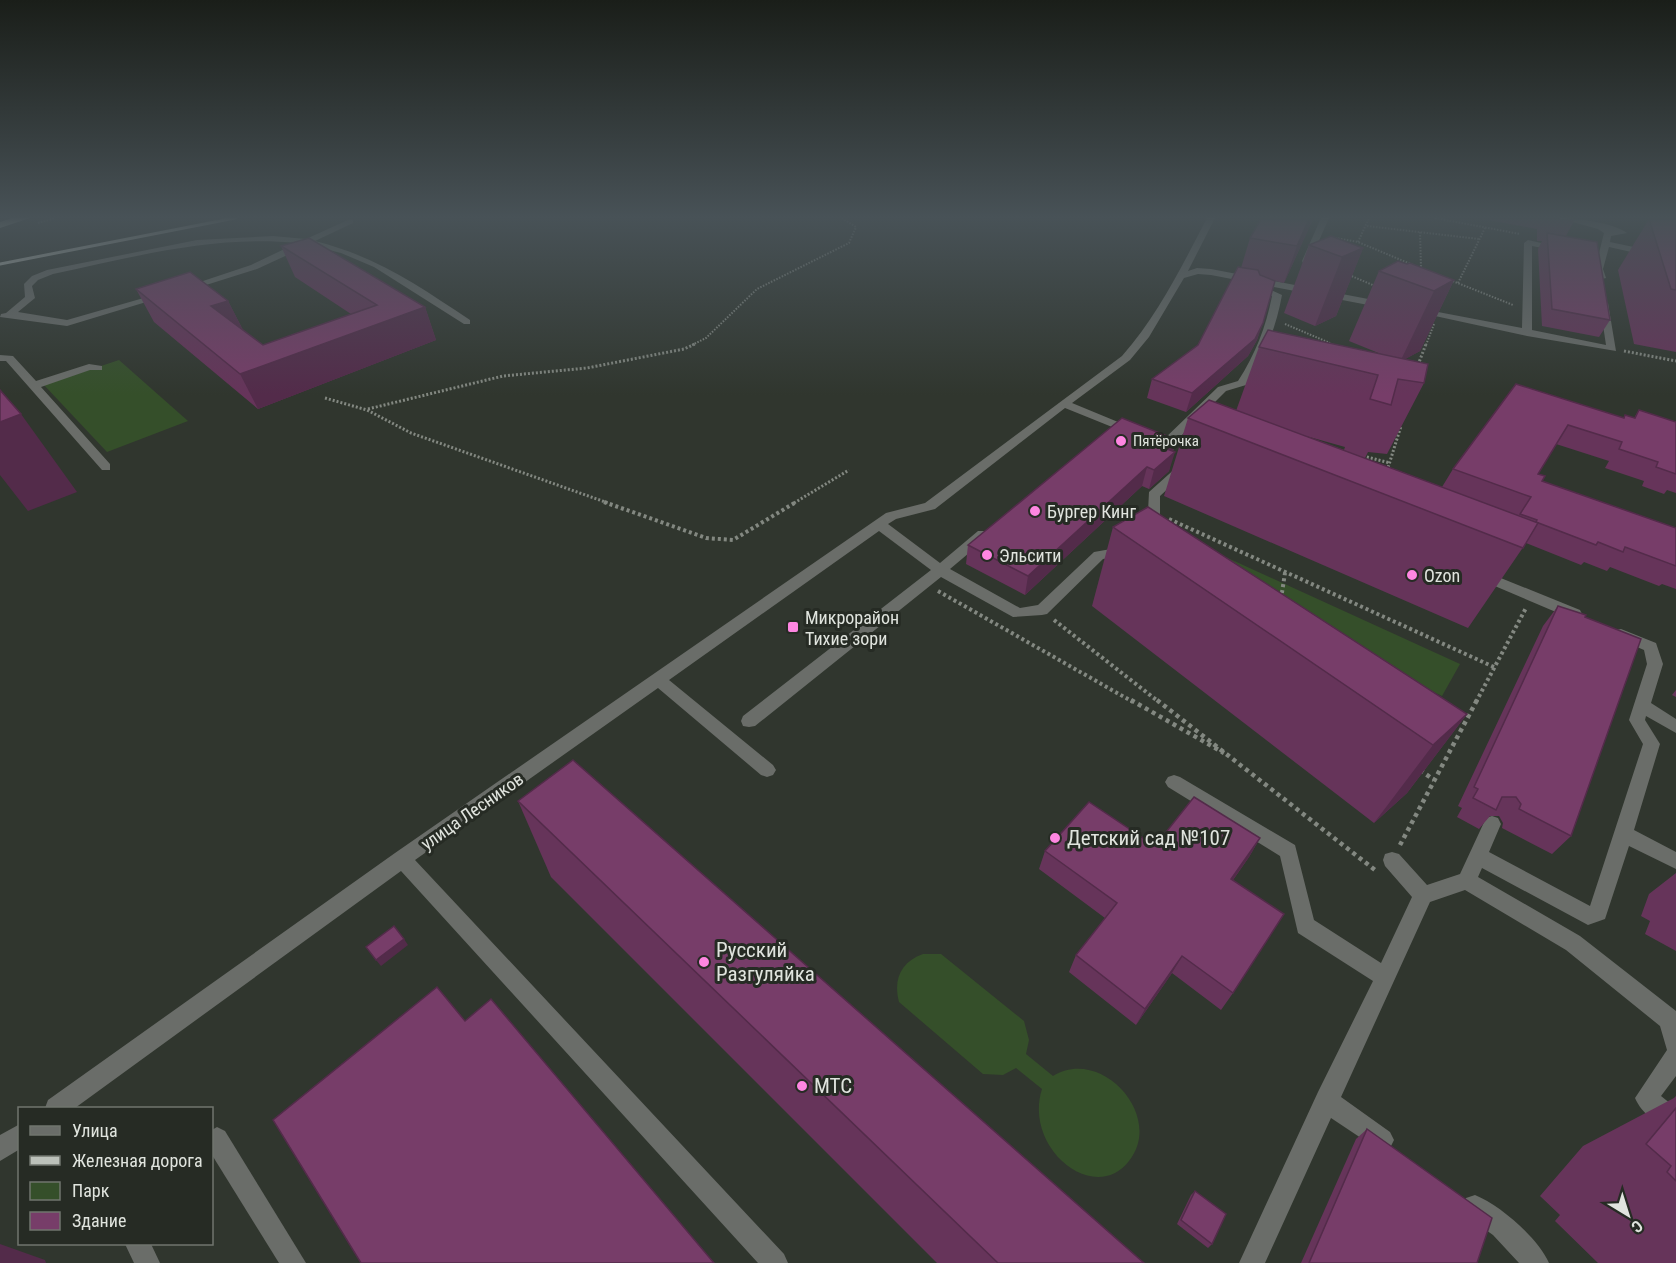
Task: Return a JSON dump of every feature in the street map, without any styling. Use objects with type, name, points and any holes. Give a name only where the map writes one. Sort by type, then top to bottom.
[{"type":"street","points":[[4,316],[30,298],[27,286],[38,277]]},
{"type":"street","points":[[178,291],[223,277]]},
{"type":"street","points":[[396,277],[467,322]]},
{"type":"street","points":[[1180,277],[1144,337],[1126,358],[930,506],[886,520],[940,570],[1018,613],[1042,610],[1100,555],[1115,553],[1155,513],[1154,495],[1195,457]]},
{"type":"street","points":[[1064,404],[1110,428],[1159,443],[1222,389],[1242,383],[1273,320],[1277,295],[1262,288],[1219,277]]},
{"type":"street","points":[[1236,277],[1393,307]]},
{"type":"street","points":[[1293,288],[1298,277]]},
{"type":"street","points":[[1527,333],[1528,277]]},
{"type":"street","points":[[1404,309],[1527,333],[1568,336],[1612,349],[1600,277]]},
{"type":"street","points":[[4,316],[52,324],[67,323],[167,294]]},
{"type":"street","points":[[0,358],[9,358],[106,467]]},
{"type":"street","points":[[32,386],[88,367],[98,368]]},
{"type":"street","name":"улица Лесников","points":[[65,1106],[402,859],[886,520]]},
{"type":"street","points":[[749,721],[924,584],[995,524]]},
{"type":"street","points":[[1467,569],[1586,619]]},
{"type":"street","points":[[1478,856],[1588,916],[1598,913],[1652,744],[1636,720],[1655,664],[1651,647],[1608,628]]},
{"type":"street","points":[[659,681],[767,770]]},
{"type":"street","points":[[1642,705],[1676,726]]},
{"type":"street","points":[[1174,782],[1288,851],[1305,926],[1384,976]]},
{"type":"street","points":[[1467,881],[1492,824]]},
{"type":"street","points":[[1622,833],[1676,861]]},
{"type":"street","points":[[402,859],[775,1263]]},
{"type":"street","points":[[1392,860],[1423,895]]},
{"type":"street","points":[[1252,1263],[1423,895],[1467,881],[1573,943],[1673,1021],[1676,1045]]},
{"type":"street","points":[[1676,1057],[1647,1098],[1676,1123]]},
{"type":"street","points":[[1326,1100],[1400,1153]]},
{"type":"street","points":[[0,1149],[18,1136]]},
{"type":"street","points":[[213,1142],[217,1139],[293,1263]]},
{"type":"street","points":[[1455,1193],[1502,1226],[1536,1263]]},
{"type":"street","points":[[138,1245],[147,1263]]},
{"type":"path","points":[[367,410],[397,400],[502,376],[587,368],[684,349],[706,338],[757,289],[781,277]]},
{"type":"path","points":[[1352,277],[1384,290]]},
{"type":"path","points":[[1458,283],[1461,277]]},
{"type":"path","points":[[1448,279],[1528,311]]},
{"type":"path","points":[[1416,369],[1437,315]]},
{"type":"path","points":[[1273,320],[1335,346]]},
{"type":"path","points":[[1612,349],[1676,361]]},
{"type":"path","points":[[325,398],[367,410],[411,433],[706,538],[732,540],[849,470]]},
{"type":"path","points":[[1386,474],[1402,423]]},
{"type":"path","points":[[1357,454],[1390,463]]},
{"type":"path","points":[[1155,513],[1494,667]]},
{"type":"path","points":[[1280,605],[1285,573]]},
{"type":"path","points":[[924,584],[1236,760]]},
{"type":"path","points":[[1042,610],[1383,877],[1532,596]]},
{"type":"path","points":[[1415,767],[1434,780]]},
{"type":"green space","points":[[119,360],[188,421],[107,452],[44,385]]},
{"type":"green space","points":[[1184,538],[1460,664],[1442,696],[1354,655]]},
{"type":"green space","points":[[923,954],[941,954],[1024,1021],[1029,1040],[1026,1054],[1053,1076],[1072,1069],[1090,1070],[1108,1078],[1122,1090],[1133,1106],[1139,1125],[1138,1143],[1129,1161],[1114,1173],[1098,1177],[1081,1174],[1065,1164],[1052,1150],[1043,1131],[1039,1111],[1042,1089],[1016,1068],[1003,1075],[983,1074],[899,1002],[897,986],[900,972],[915,957]]},
{"type":"building","points":[[174,277],[196,277],[228,301],[211,306],[263,345],[377,305],[331,277],[374,277],[425,307],[240,374],[136,289]]},
{"type":"building","points":[[1233,277],[1265,277],[1275,281],[1263,323],[1255,339],[1192,393],[1152,379],[1198,345]]},
{"type":"building","points":[[1395,277],[1446,277],[1454,280],[1434,291]]},
{"type":"building","points":[[1550,277],[1603,277],[1610,320],[1552,309]]},
{"type":"building","points":[[1667,277],[1676,277],[1676,290],[1671,289]]},
{"type":"building","points":[[1268,330],[1428,364],[1424,383],[1398,379],[1391,405],[1370,399],[1378,375],[1259,347]]},
{"type":"building","points":[[1516,384],[1624,418],[1625,415],[1635,418],[1639,410],[1676,422],[1676,474],[1656,467],[1658,462],[1619,449],[1622,442],[1568,425],[1538,474],[1545,476],[1542,481],[1676,528],[1676,566],[1625,547],[1623,552],[1598,542],[1596,545],[1536,522],[1537,520],[1520,514],[1531,497],[1453,469]]},
{"type":"building","points":[[0,390],[21,414],[0,422]]},
{"type":"building","points":[[1209,400],[1538,523],[1523,548],[1188,418]]},
{"type":"building","points":[[1122,418],[1177,440],[1167,449],[1175,452],[1154,470],[1147,467],[1028,576],[968,545]]},
{"type":"building","points":[[1148,507],[1467,714],[1433,745],[1113,527]]},
{"type":"building","points":[[1558,606],[1586,615],[1585,617],[1641,639],[1571,836],[1519,809],[1521,804],[1516,797],[1502,797],[1496,810],[1473,798],[1478,789],[1474,787]]},
{"type":"building","points":[[573,760],[1144,1263],[998,1263],[518,801]]},
{"type":"building","points":[[1194,797],[1260,838],[1231,879],[1284,914],[1233,993],[1182,956],[1145,1009],[1076,955],[1117,903],[1045,851],[1089,802],[1155,846]]},
{"type":"building","points":[[394,926],[404,939],[376,960],[366,947]]},
{"type":"building","points":[[437,987],[465,1021],[491,999],[714,1263],[361,1263],[273,1120]]},
{"type":"building","points":[[1676,1108],[1676,1181],[1667,1172],[1671,1166],[1646,1144]]},
{"type":"building","points":[[1367,1129],[1492,1218],[1477,1263],[1309,1263]]},
{"type":"building","points":[[1195,1191],[1226,1214],[1212,1244],[1181,1220]]},
{"type":"place","name":"Пятёрочка","points":[[1121,441]]},
{"type":"place","name":"Бургер Кинг","points":[[1035,511]]},
{"type":"place","name":"Эльсити","points":[[987,555]]},
{"type":"place","name":"Ozon","points":[[1412,575]]},
{"type":"place","name":"Микрорайон Тихие зори","points":[[793,627]]},
{"type":"place","name":"Детский сад №107","points":[[1055,838]]},
{"type":"place","name":"Русский Разгуляйка","points":[[704,962]]},
{"type":"place","name":"МТС","points":[[802,1086]]}]
